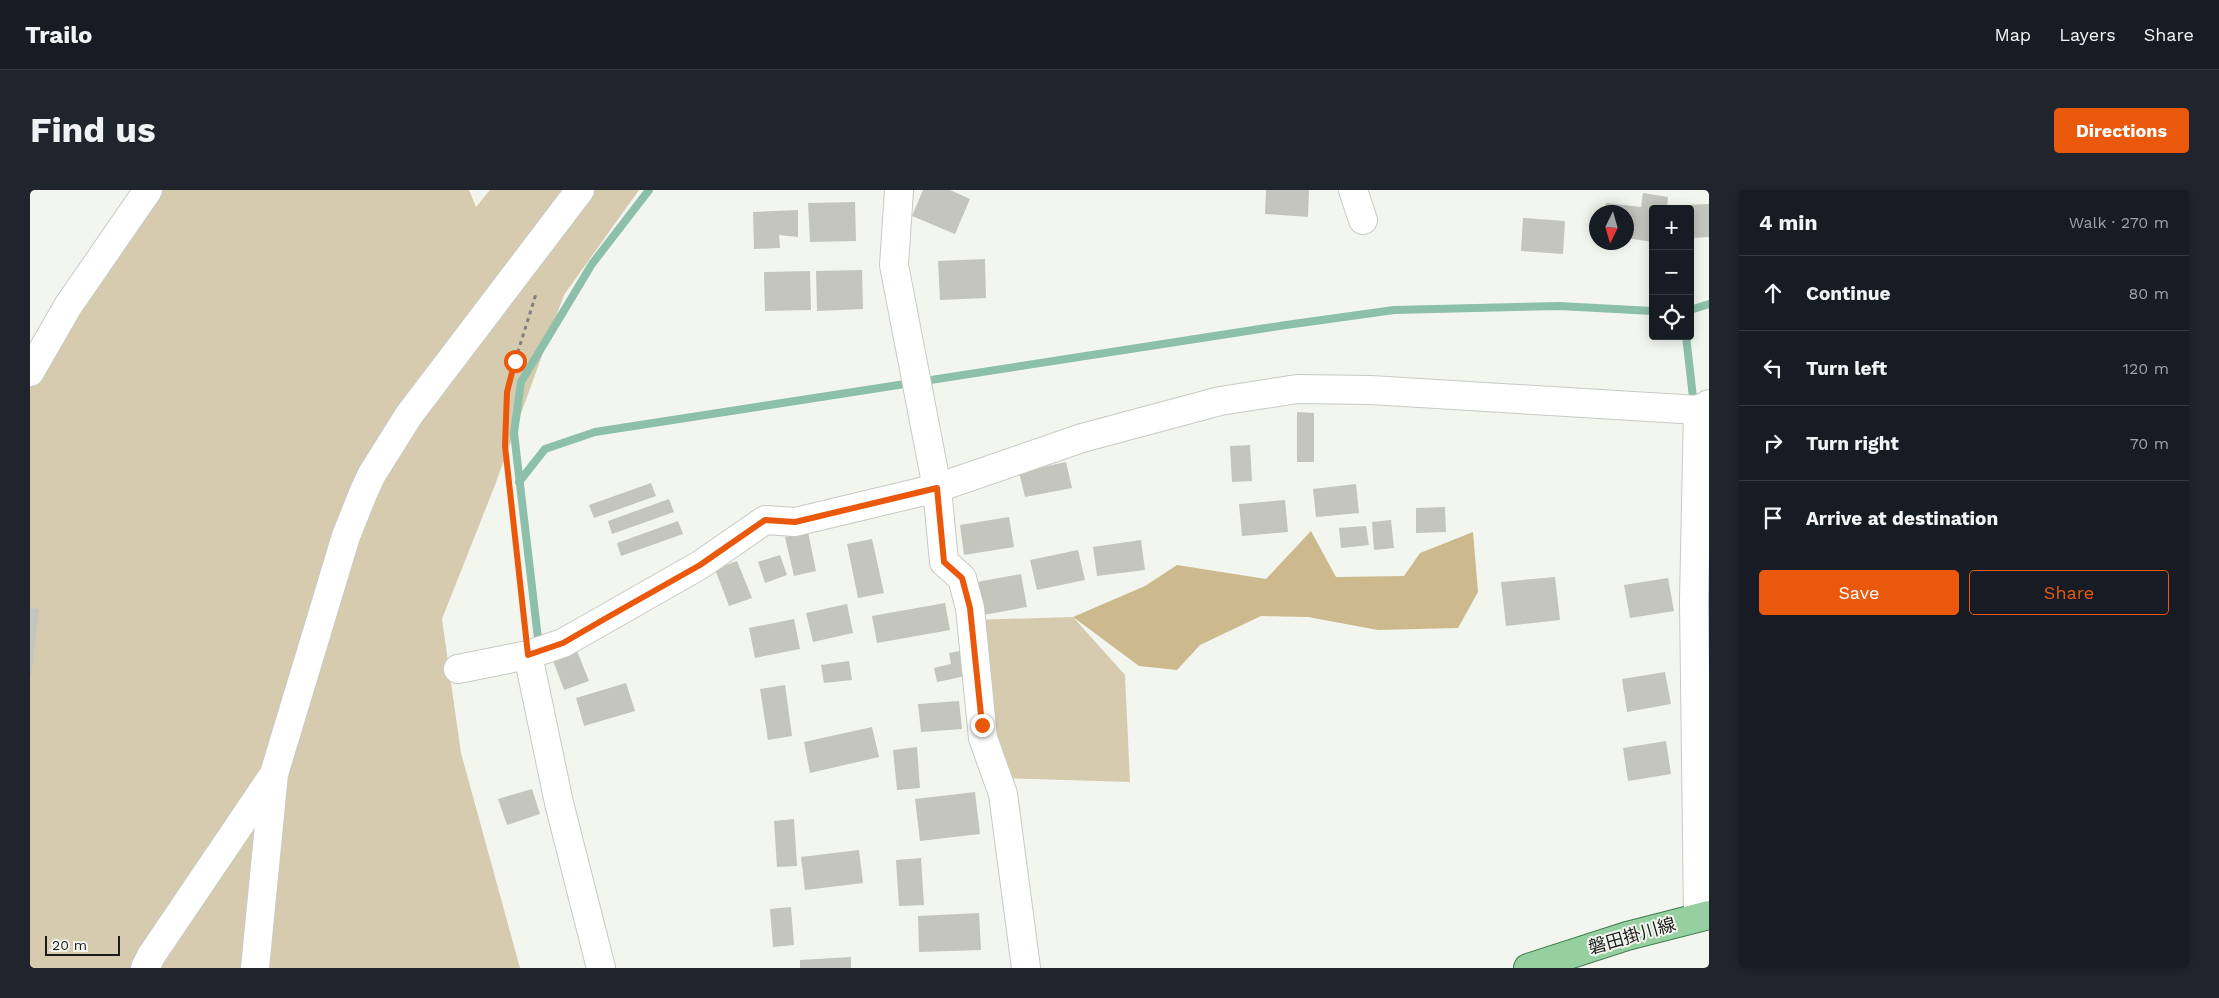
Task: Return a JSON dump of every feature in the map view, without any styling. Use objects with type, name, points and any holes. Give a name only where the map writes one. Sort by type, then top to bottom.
[{"type":"main road","name":"磐田掛川線","points":[[1528,968],[1627,936],[1704,916]]},
{"type":"street","points":[[30,372],[68,306],[148,190]]},
{"type":"street","points":[[255,968],[274,774],[346,536],[372,474],[410,415],[580,190]]},
{"type":"street","points":[[899,190],[894,265],[937,488],[944,562],[962,578],[970,608],[983,738],[1003,794],[1026,968]]},
{"type":"street","points":[[1353,190],[1362,220]]},
{"type":"street","points":[[458,669],[528,655],[563,643],[700,565],[765,520],[795,522],[937,488],[1082,438],[1220,401],[1297,389],[1380,391],[1704,407],[1694,600],[1704,916]]},
{"type":"street","points":[[528,655],[559,803],[601,968]]},
{"type":"street","points":[[145,968],[151,956],[274,774]]},
{"type":"path","points":[[528,655],[505,446],[507,392],[538,288]]},
{"type":"shaded area","points":[[153,190],[469,190],[476,207],[490,190],[639,190],[564,295],[495,485],[442,619],[461,753],[520,968],[30,968],[30,379]],"holes":[[[307,666],[243,845],[179,917],[255,803]]]},
{"type":"shaded area","points":[[1311,531],[1336,577],[1404,576],[1420,553],[1473,532],[1478,592],[1458,628],[1378,630],[1308,617],[1261,616],[1200,645],[1177,670],[1139,666],[1073,617],[1145,586],[1177,565],[1266,579]]},
{"type":"shaded area","points":[[1073,617],[1125,675],[1130,782],[998,778],[971,620]]},
{"type":"building","points":[[923,190],[950,190],[970,199],[955,234],[912,216]]},
{"type":"building","points":[[1266,190],[1309,190],[1308,217],[1265,214]]},
{"type":"building","points":[[1643,193],[1668,197],[1667,205],[1649,205],[1649,241],[1634,239],[1634,206],[1641,207]]},
{"type":"building","points":[[855,202],[856,241],[810,242],[808,203]]},
{"type":"building","points":[[1606,203],[1624,205],[1606,205]]},
{"type":"building","points":[[1709,204],[1709,237],[1694,238],[1694,205],[1685,205]]},
{"type":"building","points":[[798,210],[798,237],[779,235],[780,248],[754,249],[753,212]]},
{"type":"building","points":[[1523,218],[1565,221],[1563,254],[1521,251]]},
{"type":"building","points":[[985,259],[986,298],[940,300],[938,261]]},
{"type":"building","points":[[862,270],[863,309],[817,311],[816,271]]},
{"type":"building","points":[[810,271],[811,310],[765,311],[764,272]]},
{"type":"building","points":[[1297,412],[1314,413],[1314,462],[1297,462]]},
{"type":"building","points":[[1250,445],[1252,481],[1232,482],[1230,446]]},
{"type":"building","points":[[1066,462],[1072,488],[1025,497],[1019,472]]},
{"type":"building","points":[[651,483],[656,496],[594,518],[589,505]]},
{"type":"building","points":[[1356,484],[1359,513],[1316,517],[1313,489]]},
{"type":"building","points":[[669,499],[674,512],[612,534],[608,521]]},
{"type":"building","points":[[1285,500],[1288,532],[1242,536],[1239,504]]},
{"type":"building","points":[[1445,507],[1446,532],[1416,533],[1416,508]]},
{"type":"building","points":[[1009,517],[1014,547],[964,555],[960,525]]},
{"type":"building","points":[[1391,520],[1394,548],[1374,550],[1372,522]]},
{"type":"building","points":[[678,521],[683,534],[621,556],[617,543]]},
{"type":"building","points":[[1366,526],[1369,545],[1341,548],[1339,528]]},
{"type":"building","points":[[808,532],[816,571],[794,576],[785,537]]},
{"type":"building","points":[[872,539],[884,593],[858,598],[847,544]]},
{"type":"building","points":[[1141,540],[1145,570],[1097,576],[1093,547]]},
{"type":"building","points":[[1078,550],[1085,580],[1037,590],[1030,560]]},
{"type":"building","points":[[780,555],[787,575],[765,583],[758,562]]},
{"type":"building","points":[[737,561],[752,598],[729,606],[715,569]]},
{"type":"building","points":[[1021,574],[1027,607],[983,615],[977,582]]},
{"type":"building","points":[[1555,577],[1560,620],[1506,626],[1501,582]]},
{"type":"building","points":[[1668,578],[1674,611],[1630,618],[1624,585]]},
{"type":"building","points":[[945,603],[950,630],[877,643],[872,616]]},
{"type":"building","points":[[847,604],[853,633],[813,642],[806,613]]},
{"type":"building","points":[[30,608],[39,609],[31,677],[30,677]]},
{"type":"building","points":[[794,619],[800,649],[755,658],[749,628]]},
{"type":"building","points":[[575,646],[589,681],[564,690],[551,655]]},
{"type":"building","points":[[960,651],[966,676],[937,682],[934,668],[951,664],[949,653]]},
{"type":"building","points":[[849,661],[852,680],[824,683],[821,665]]},
{"type":"building","points":[[1665,672],[1671,704],[1627,712],[1622,679]]},
{"type":"building","points":[[626,683],[635,711],[584,726],[576,698]]},
{"type":"building","points":[[785,685],[792,736],[768,740],[760,689]]},
{"type":"building","points":[[959,701],[962,729],[921,732],[918,704]]},
{"type":"building","points":[[872,727],[879,757],[810,773],[804,742]]},
{"type":"building","points":[[1666,741],[1671,774],[1628,781],[1623,748]]},
{"type":"building","points":[[917,747],[920,788],[897,790],[893,750]]},
{"type":"building","points":[[532,789],[540,814],[507,825],[498,799]]},
{"type":"building","points":[[975,792],[980,834],[920,841],[915,799]]},
{"type":"building","points":[[794,819],[797,866],[777,867],[774,821]]},
{"type":"building","points":[[859,850],[863,883],[805,890],[801,857]]},
{"type":"building","points":[[921,858],[924,905],[899,906],[896,860]]},
{"type":"building","points":[[791,907],[794,945],[773,947],[770,909]]},
{"type":"building","points":[[979,913],[981,950],[919,952],[918,916]]},
{"type":"building","points":[[851,957],[851,968],[800,968],[800,960]]},
{"type":"waterway","points":[[539,647],[514,433],[521,382],[592,264],[649,190]]},
{"type":"waterway","points":[[1694,309],[1709,304]]},
{"type":"waterway","points":[[519,482],[545,449],[595,432],[1286,325],[1394,310],[1559,306],[1649,311]]},
{"type":"waterway","points":[[1686,340],[1694,406]]},
{"type":"route","points":[[515,361],[507,392],[505,446],[528,655],[563,643],[700,565],[765,520],[795,522],[937,488],[944,562],[962,578],[970,608],[982,725]]}]
